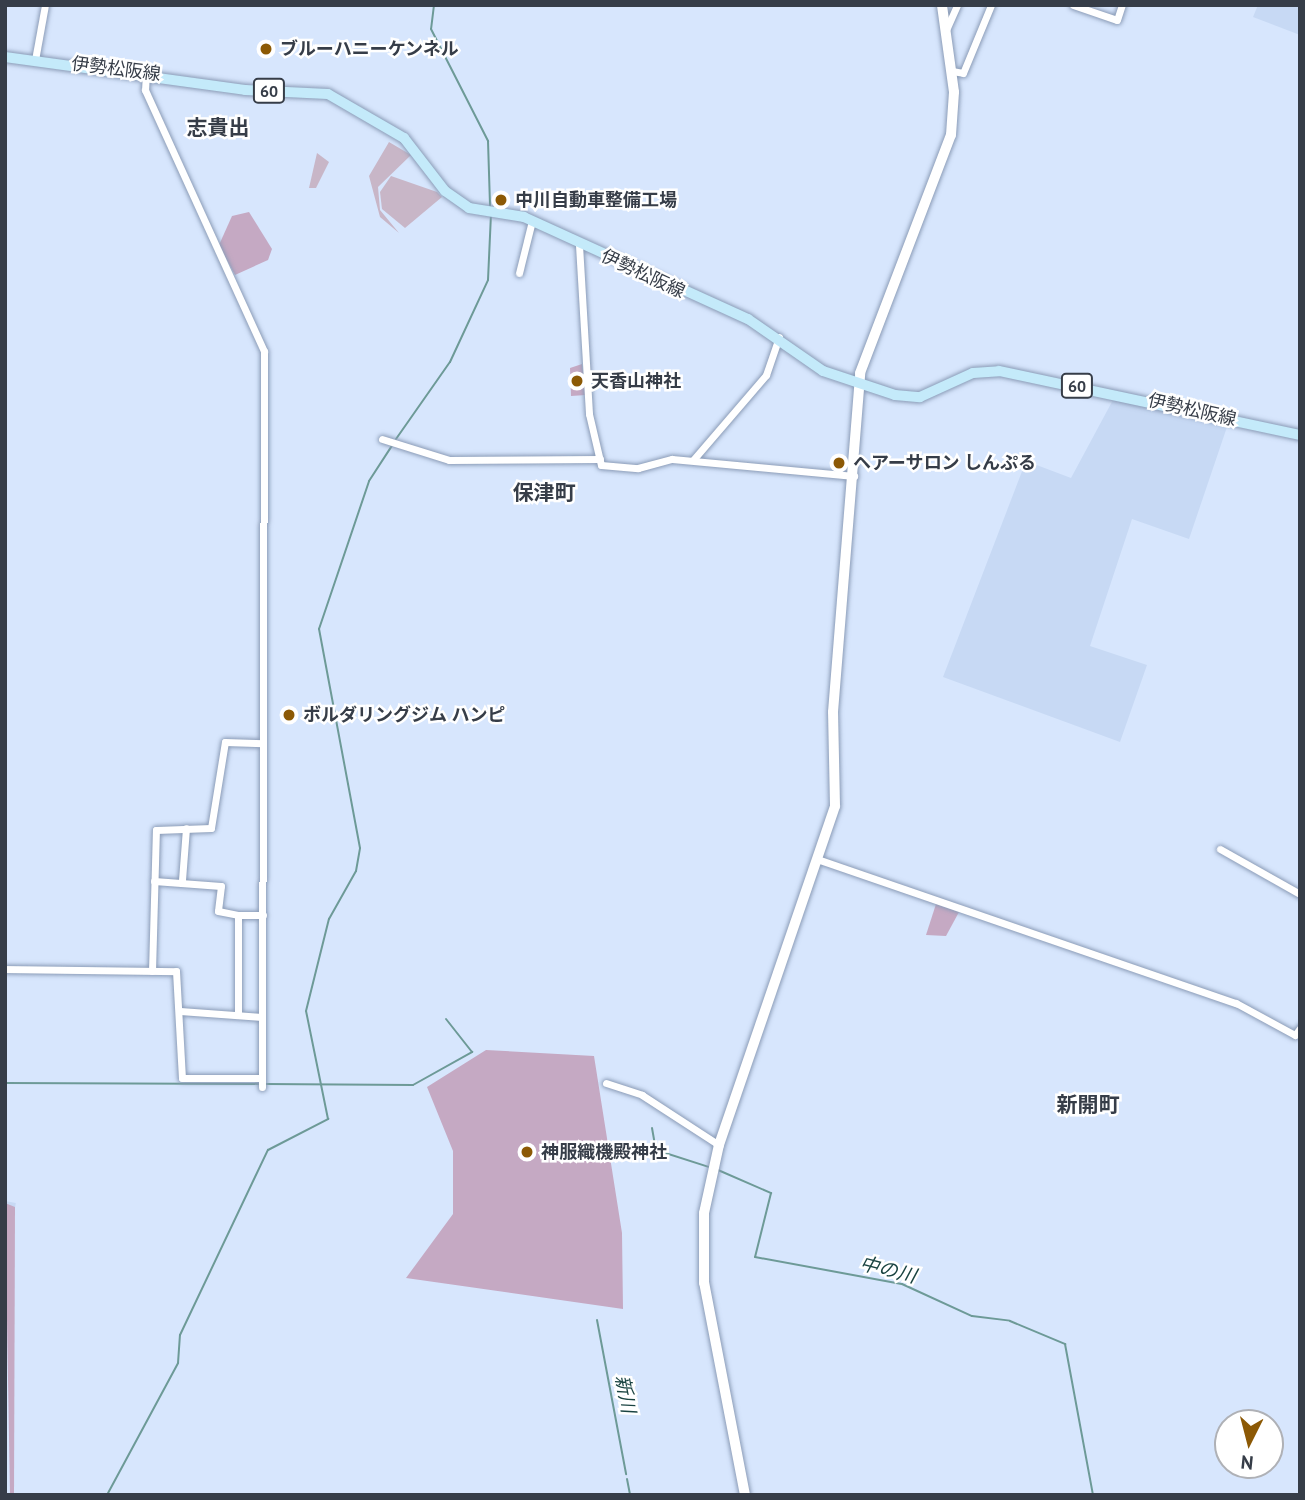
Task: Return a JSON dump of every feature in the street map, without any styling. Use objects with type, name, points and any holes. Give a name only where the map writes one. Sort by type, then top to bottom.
[{"type":"main road","name":"伊勢松阪線","points":[[5,57],[146,72],[338,98],[410,144],[452,197],[492,213],[532,221],[779,337],[808,362],[859,383],[920,397],[973,373],[999,371],[1300,435]]},
{"type":"street","points":[[34,60],[45,5]]},
{"type":"street","points":[[746,1495],[704,1274],[713,1168],[836,799],[833,712],[855,477],[859,383],[951,135],[951,71],[942,5]]},
{"type":"street","points":[[945,33],[957,5]]},
{"type":"street","points":[[951,71],[963,73],[991,5]]},
{"type":"street","points":[[1073,5],[1117,20],[1122,5]]},
{"type":"street","points":[[5,969],[152,971],[180,974],[182,1078],[262,1082],[264,351],[188,173],[145,90],[146,72]]},
{"type":"street","points":[[519,273],[532,221]]},
{"type":"street","points":[[579,245],[589,414],[601,465],[638,468],[693,460],[855,477]]},
{"type":"street","points":[[693,460],[766,375],[779,337]]},
{"type":"street","points":[[389,442],[445,460],[493,463],[600,459]]},
{"type":"street","points":[[152,971],[156,830],[211,828],[225,742],[262,743]]},
{"type":"street","points":[[182,880],[187,828]]},
{"type":"street","points":[[1220,849],[1300,894]]},
{"type":"street","points":[[817,859],[1236,1003],[1294,1035],[1300,1028]]},
{"type":"street","points":[[154,881],[182,880],[221,886],[218,911],[238,915],[263,915]]},
{"type":"street","points":[[238,915],[238,1015]]},
{"type":"street","points":[[180,1011],[262,1017]]},
{"type":"street","points":[[606,1083],[642,1095],[719,1145]]},
{"type":"shaded area","points":[[1258,5],[1300,5],[1300,35],[1253,17]]},
{"type":"shaded area","points":[[389,142],[411,155],[378,187],[380,210],[399,233],[380,217],[369,176]]},
{"type":"shaded area","points":[[317,153],[329,162],[316,188],[309,188]]},
{"type":"shaded area","points":[[391,176],[437,192],[442,197],[405,228],[382,209],[380,192]]},
{"type":"shaded area","points":[[249,212],[272,249],[268,260],[235,275],[219,245],[232,216]]},
{"type":"shaded area","points":[[582,364],[586,395],[571,396],[570,368]]},
{"type":"shaded area","points":[[1114,398],[1228,424],[1189,539],[1132,519],[1090,646],[1147,665],[1120,742],[943,677],[1026,461],[1071,478]]},
{"type":"shaded area","points":[[936,904],[959,912],[946,936],[926,935]]},
{"type":"shaded area","points":[[486,1050],[594,1056],[622,1233],[623,1309],[406,1278],[453,1214],[453,1151],[427,1087]]},
{"type":"shaded area","points":[[5,1201],[16,1203],[5,1264]]},
{"type":"shaded area","points":[[5,1203],[15,1207],[14,1495],[10,1495]]},
{"type":"waterway","points":[[434,5],[431,29],[488,141],[490,206]]},
{"type":"waterway","points":[[396,439],[450,362],[488,280],[491,215]]},
{"type":"waterway","points":[[107,1495],[178,1363],[180,1335],[268,1150],[328,1119],[306,1011],[329,919],[356,871],[360,848],[319,629],[369,481],[393,444]]},
{"type":"waterway","points":[[265,1084],[413,1085],[472,1052],[446,1019]]},
{"type":"waterway","points":[[5,1083],[260,1084]]},
{"type":"waterway","name":"中の川","points":[[652,1128],[656,1150],[709,1167]]},
{"type":"waterway","name":"中の川","points":[[718,1170],[771,1193],[755,1257],[902,1284],[972,1316],[1010,1321],[1065,1344],[1093,1495]]},
{"type":"waterway","name":"新川","points":[[597,1320],[626,1474]]},
{"type":"waterway","name":"新川","points":[[627,1479],[630,1495]]},
{"type":"place","name":"ブルーハニーケンネル","points":[[266,49]]},
{"type":"place","name":"中川自動車整備工場","points":[[501,200]]},
{"type":"place","name":"天香山神社","points":[[577,381]]},
{"type":"place","name":"ヘアーサロン しんぷる","points":[[839,463]]},
{"type":"place","name":"ボルダリングジム ハンピ","points":[[289,715]]},
{"type":"place","name":"神服織機殿神社","points":[[527,1152]]},
{"type":"district","name":"志貴出","points":[[218,128]]},
{"type":"district","name":"保津町","points":[[544,493]]},
{"type":"district","name":"新開町","points":[[1088,1105]]}]
